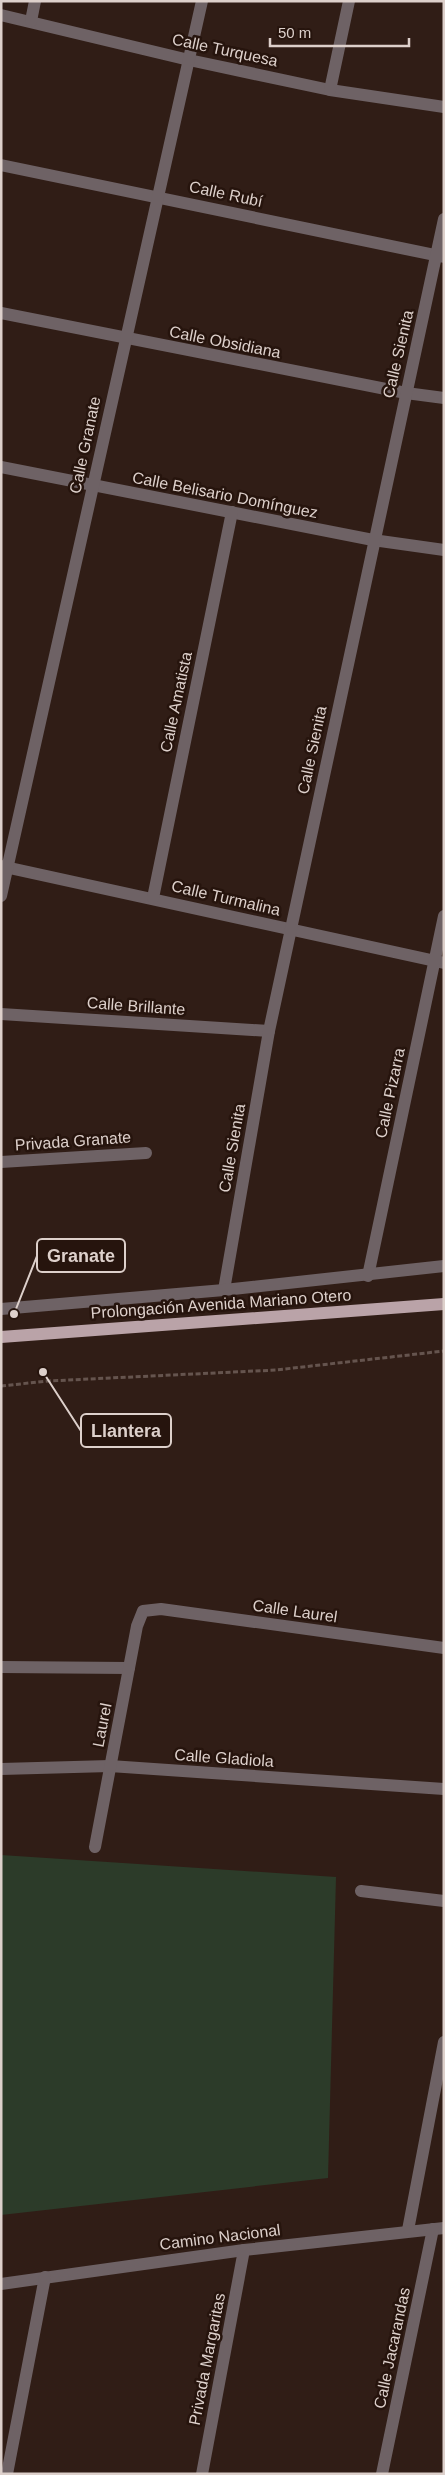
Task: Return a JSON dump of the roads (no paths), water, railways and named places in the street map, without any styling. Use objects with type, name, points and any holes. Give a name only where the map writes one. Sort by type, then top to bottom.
[{"type":"main road","name":"Prolongación Avenida Mariano Otero","points":[[1,1337],[444,1304]]},
{"type":"street","points":[[31,21],[35,1]]},
{"type":"street","name":"Calle Granate","points":[[1,896],[4,866],[93,486],[202,1]]},
{"type":"street","points":[[330,90],[349,1]]},
{"type":"street","name":"Calle Turquesa","points":[[1,15],[189,60],[330,90],[444,107]]},
{"type":"street","name":"Calle Rubí","points":[[1,165],[440,256]]},
{"type":"street","name":"Calle Sienita","points":[[224,1290],[269,1031],[373,540],[406,393],[440,256],[444,219]]},
{"type":"street","name":"Calle Obsidiana","points":[[1,313],[406,393],[444,398]]},
{"type":"street","name":"Calle Belisario Domínguez","points":[[1,466],[93,486],[373,540],[444,550]]},
{"type":"street","name":"Calle Amatista","points":[[153,898],[232,512]]},
{"type":"street","name":"Calle Turmalina","points":[[4,866],[439,962]]},
{"type":"street","name":"Calle Pizarra","points":[[368,1276],[439,962],[444,916]]},
{"type":"street","name":"Calle Brillante","points":[[1,1014],[269,1031]]},
{"type":"street","name":"Privada Granate","points":[[1,1162],[146,1153]]},
{"type":"street","points":[[1,1309],[224,1290],[368,1276],[444,1266]]},
{"type":"street","name":"Calle Laurel","points":[[143,1611],[161,1609],[444,1648]]},
{"type":"street","name":"Laurel","points":[[95,1847],[137,1626],[143,1611]]},
{"type":"street","points":[[1,1667],[129,1668]]},
{"type":"street","name":"Calle Gladiola","points":[[1,1769],[110,1766],[444,1789]]},
{"type":"street","points":[[361,1891],[444,1901]]},
{"type":"street","points":[[408,2230],[444,2042]]},
{"type":"street","name":"Camino Nacional","points":[[1,2284],[46,2276],[244,2250],[438,2228]]},
{"type":"street","name":"Calle Jacarandas","points":[[382,2474],[438,2228]]},
{"type":"street","name":"Privada Margaritas","points":[[202,2474],[244,2250]]},
{"type":"street","points":[[7,2474],[46,2276]]},
{"type":"place","name":"Granate","points":[[14,1314]]},
{"type":"place","name":"Llantera","points":[[43,1372]]}]
